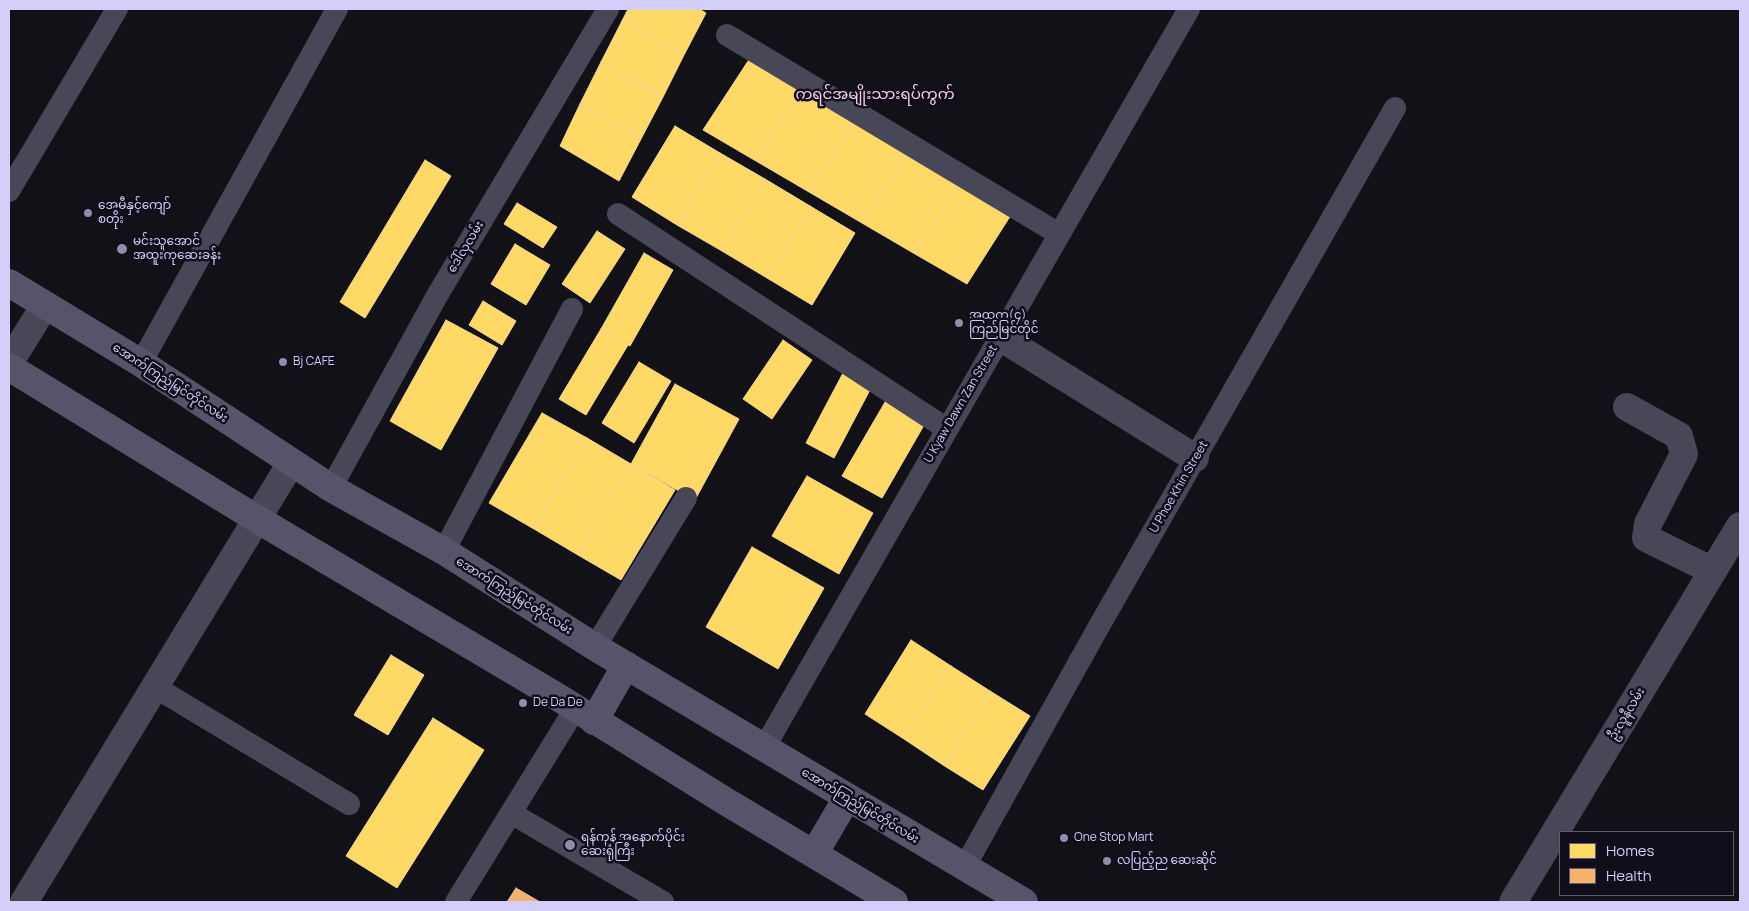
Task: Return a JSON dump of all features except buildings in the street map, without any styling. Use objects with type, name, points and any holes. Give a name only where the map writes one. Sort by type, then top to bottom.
[{"type":"main road","name":"အောက်ကြည့်မြင်တိုင်လမ်း","points":[[9,283],[142,363],[331,488],[444,551],[595,647],[1024,902]]},
{"type":"main road","points":[[9,365],[257,519],[556,696],[584,715],[894,902]]},
{"type":"main road","points":[[584,715],[626,665]]},
{"type":"main road","points":[[814,854],[847,798]]},
{"type":"street","points":[[9,365],[45,305]]},
{"type":"street","points":[[1000,337],[1195,458]]},
{"type":"street","points":[[1627,407],[1679,436],[1684,454],[1648,524],[1646,538],[1713,571]]},
{"type":"street","points":[[24,902],[291,463]]},
{"type":"street","name":"ဦးလူနီလမ်း","points":[[1514,902],[1740,526]]},
{"type":"lane","points":[[9,191],[117,9]]},
{"type":"lane","points":[[142,363],[337,9]]},
{"type":"lane","name":"ဒေါ်လှလမ်း","points":[[331,488],[438,294],[608,9]]},
{"type":"lane","name":"U Kyaw Dawn Zan Street","points":[[764,748],[1189,9]]},
{"type":"lane","points":[[728,35],[1060,234]]},
{"type":"lane","name":"U Phoe Khin Street","points":[[964,868],[1395,108]]},
{"type":"lane","points":[[618,214],[947,429]]},
{"type":"lane","points":[[444,551],[572,309]]},
{"type":"lane","points":[[595,647],[686,498]]},
{"type":"lane","points":[[155,687],[349,804]]},
{"type":"lane","points":[[456,902],[511,813],[584,715]]},
{"type":"lane","points":[[511,813],[663,902]]},
{"type":"place","name":"အေမီနှင့်ကျော် စတိုး","points":[[88,213]]},
{"type":"place","name":"မင်းသူအောင် အထူးကုဆေးခန်း","points":[[122,249]]},
{"type":"place","name":"အထက(၄) ကြည်မြင်တိုင်","points":[[959,323]]},
{"type":"place","name":"Bj CAFE","points":[[283,362]]},
{"type":"place","name":"De Da De","points":[[523,703]]},
{"type":"place","name":"One Stop Mart","points":[[1064,838]]},
{"type":"place","name":"ရန်ကုန် အနောက်ပိုင်း ဆေးရုံကြီး","points":[[570,845]]},
{"type":"place","name":"လပြည့်ည ဆေးဆိုင်","points":[[1107,861]]},
{"type":"district","name":"ကရင်အမျိုးသားရပ်ကွက်","points":[[875,95]]}]
